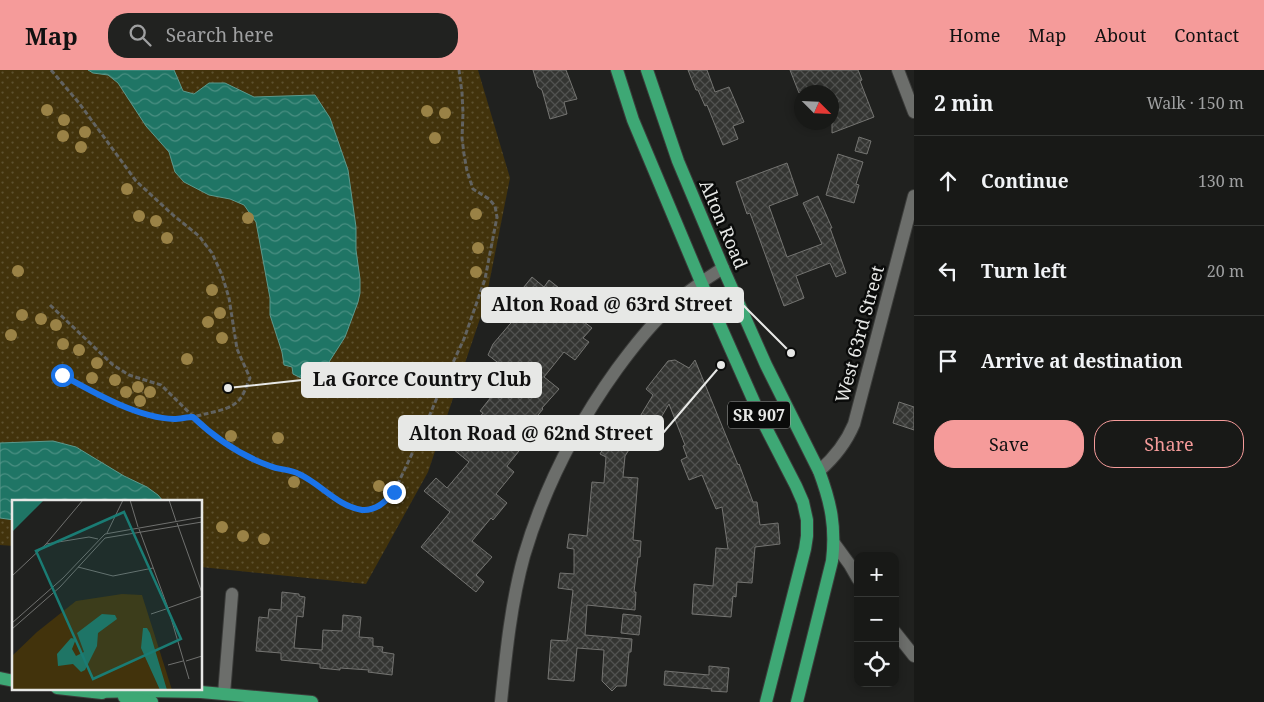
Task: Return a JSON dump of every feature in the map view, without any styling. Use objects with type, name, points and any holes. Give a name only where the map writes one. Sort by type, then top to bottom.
[{"type":"main road","name":"SR 907","points":[[617,70],[633,120],[701,282],[763,422],[803,502],[807,520],[805,549],[766,702]]},
{"type":"main road","name":"Alton Road","points":[[647,70],[678,161],[723,268],[766,365],[819,471],[826,489],[833,525],[834,543]]},
{"type":"main road","name":"SR 907","points":[[797,702],[828,581],[834,543]]},
{"type":"main road","points":[[76,690],[152,702]]},
{"type":"main road","points":[[94,692],[201,692],[312,702]]},
{"type":"street","points":[[898,70],[914,112]]},
{"type":"street","name":"West 63rd Street","points":[[819,471],[843,445],[854,424],[914,196]]},
{"type":"street","points":[[501,702],[514,604],[524,556],[560,462],[587,412],[631,350],[662,314],[701,282],[723,268]]},
{"type":"street","points":[[834,543],[854,572]]},
{"type":"street","points":[[224,694],[232,594]]},
{"type":"street","points":[[899,637],[914,656]]},
{"type":"path","points":[[51,70],[79,103],[136,181],[173,216],[199,236],[212,253],[222,275],[229,298],[237,349],[250,378],[239,400],[230,407],[193,417],[173,419],[152,416],[130,409],[98,395],[62,375]]},
{"type":"path","points":[[50,305],[113,365],[128,375],[161,385],[210,433],[229,448],[254,461],[274,468],[297,472],[350,507],[364,510],[376,508],[385,503],[394,492],[464,339],[485,279],[497,217],[495,206],[473,189],[468,171],[462,138],[463,113],[459,70]]},
{"type":"shaded area","points":[[0,70],[478,70],[510,178],[485,304],[428,472],[366,584],[202,567],[202,500],[12,500],[12,546],[0,545]]},
{"type":"water","points":[[88,70],[174,70],[183,91],[194,94],[209,83],[225,83],[254,97],[315,95],[330,118],[348,170],[356,227],[356,250],[360,279],[358,302],[345,337],[322,373],[313,377],[301,378],[293,374],[292,367],[284,365],[282,352],[270,315],[270,298],[256,222],[244,205],[230,199],[209,195],[184,182],[175,172],[169,152],[146,126],[118,83],[108,75],[93,73]]},
{"type":"water","points":[[53,441],[76,447],[124,476],[147,487],[162,500],[12,500],[12,520],[0,518],[0,443]]},
{"type":"building","points":[[533,70],[566,70],[577,99],[564,102],[567,114],[550,119],[542,90],[538,87]]},
{"type":"building","points":[[688,70],[707,70],[715,92],[729,87],[744,122],[733,126],[738,139],[723,145],[707,105],[705,106],[698,90],[696,90]]},
{"type":"building","points":[[790,70],[858,70],[862,80],[860,81],[874,117],[832,133],[832,130],[839,130],[839,85],[796,85]]},
{"type":"building","points":[[859,137],[871,141],[867,154],[855,151]]},
{"type":"building","points":[[838,154],[863,162],[856,184],[859,185],[854,203],[826,195]]},
{"type":"building","points":[[787,163],[798,195],[769,206],[787,257],[822,244],[803,203],[818,196],[832,228],[830,228],[846,273],[836,277],[830,263],[796,276],[804,298],[784,306],[750,213],[747,214],[736,182]]},
{"type":"building","points":[[532,277],[544,287],[549,280],[573,299],[566,308],[592,328],[583,338],[589,342],[575,360],[564,352],[544,377],[559,389],[534,420],[536,426],[534,438],[525,448],[523,446],[507,466],[514,472],[496,494],[507,503],[493,520],[491,518],[472,541],[492,557],[476,575],[484,582],[476,592],[421,547],[450,512],[424,491],[436,478],[447,488],[469,462],[453,449],[483,413],[480,411],[495,392],[486,383],[501,365],[488,355],[493,344],[527,304],[522,301],[524,298],[519,293]]},
{"type":"building","points":[[675,360],[689,368],[695,360],[753,502],[757,502],[760,525],[778,523],[780,544],[755,547],[752,583],[737,582],[736,597],[733,596],[731,617],[692,614],[694,584],[713,586],[716,548],[728,549],[722,507],[716,509],[702,475],[689,480],[681,460],[687,457],[683,446],[685,445],[669,404],[647,441],[638,436],[625,456],[623,477],[638,478],[633,540],[641,541],[634,592],[636,592],[635,610],[587,605],[585,635],[632,639],[626,686],[617,686],[612,691],[602,681],[604,650],[577,648],[574,681],[548,679],[551,640],[567,641],[573,590],[558,588],[560,573],[574,574],[574,549],[567,548],[569,534],[587,536],[592,482],[604,483],[606,457],[600,454],[620,420],[633,428],[653,395],[646,389],[668,361]]},
{"type":"building","points":[[899,402],[914,407],[914,430],[893,423]]},
{"type":"building","points":[[282,592],[299,594],[299,596],[305,597],[303,617],[297,616],[294,648],[322,650],[323,630],[342,631],[343,615],[361,617],[359,637],[373,638],[373,646],[383,647],[382,652],[394,654],[392,675],[368,672],[369,670],[320,668],[320,664],[281,660],[281,653],[256,651],[259,617],[268,618],[269,609],[281,610]]},
{"type":"building","points":[[623,614],[641,616],[639,635],[621,633]]},
{"type":"building","points":[[709,666],[729,668],[727,692],[664,685],[665,671],[709,675]]},
{"type":"place","name":"Alton Road @ 63rd Street","points":[[791,353]]},
{"type":"place","name":"Alton Road @ 62nd Street","points":[[721,365]]},
{"type":"place","name":"La Gorce Country Club","points":[[228,388]]},
{"type":"route","points":[[62,375],[98,395],[130,409],[152,416],[173,419],[193,417],[229,448],[254,461],[274,468],[297,472],[350,507],[364,510],[376,508],[385,503],[394,492]]}]
